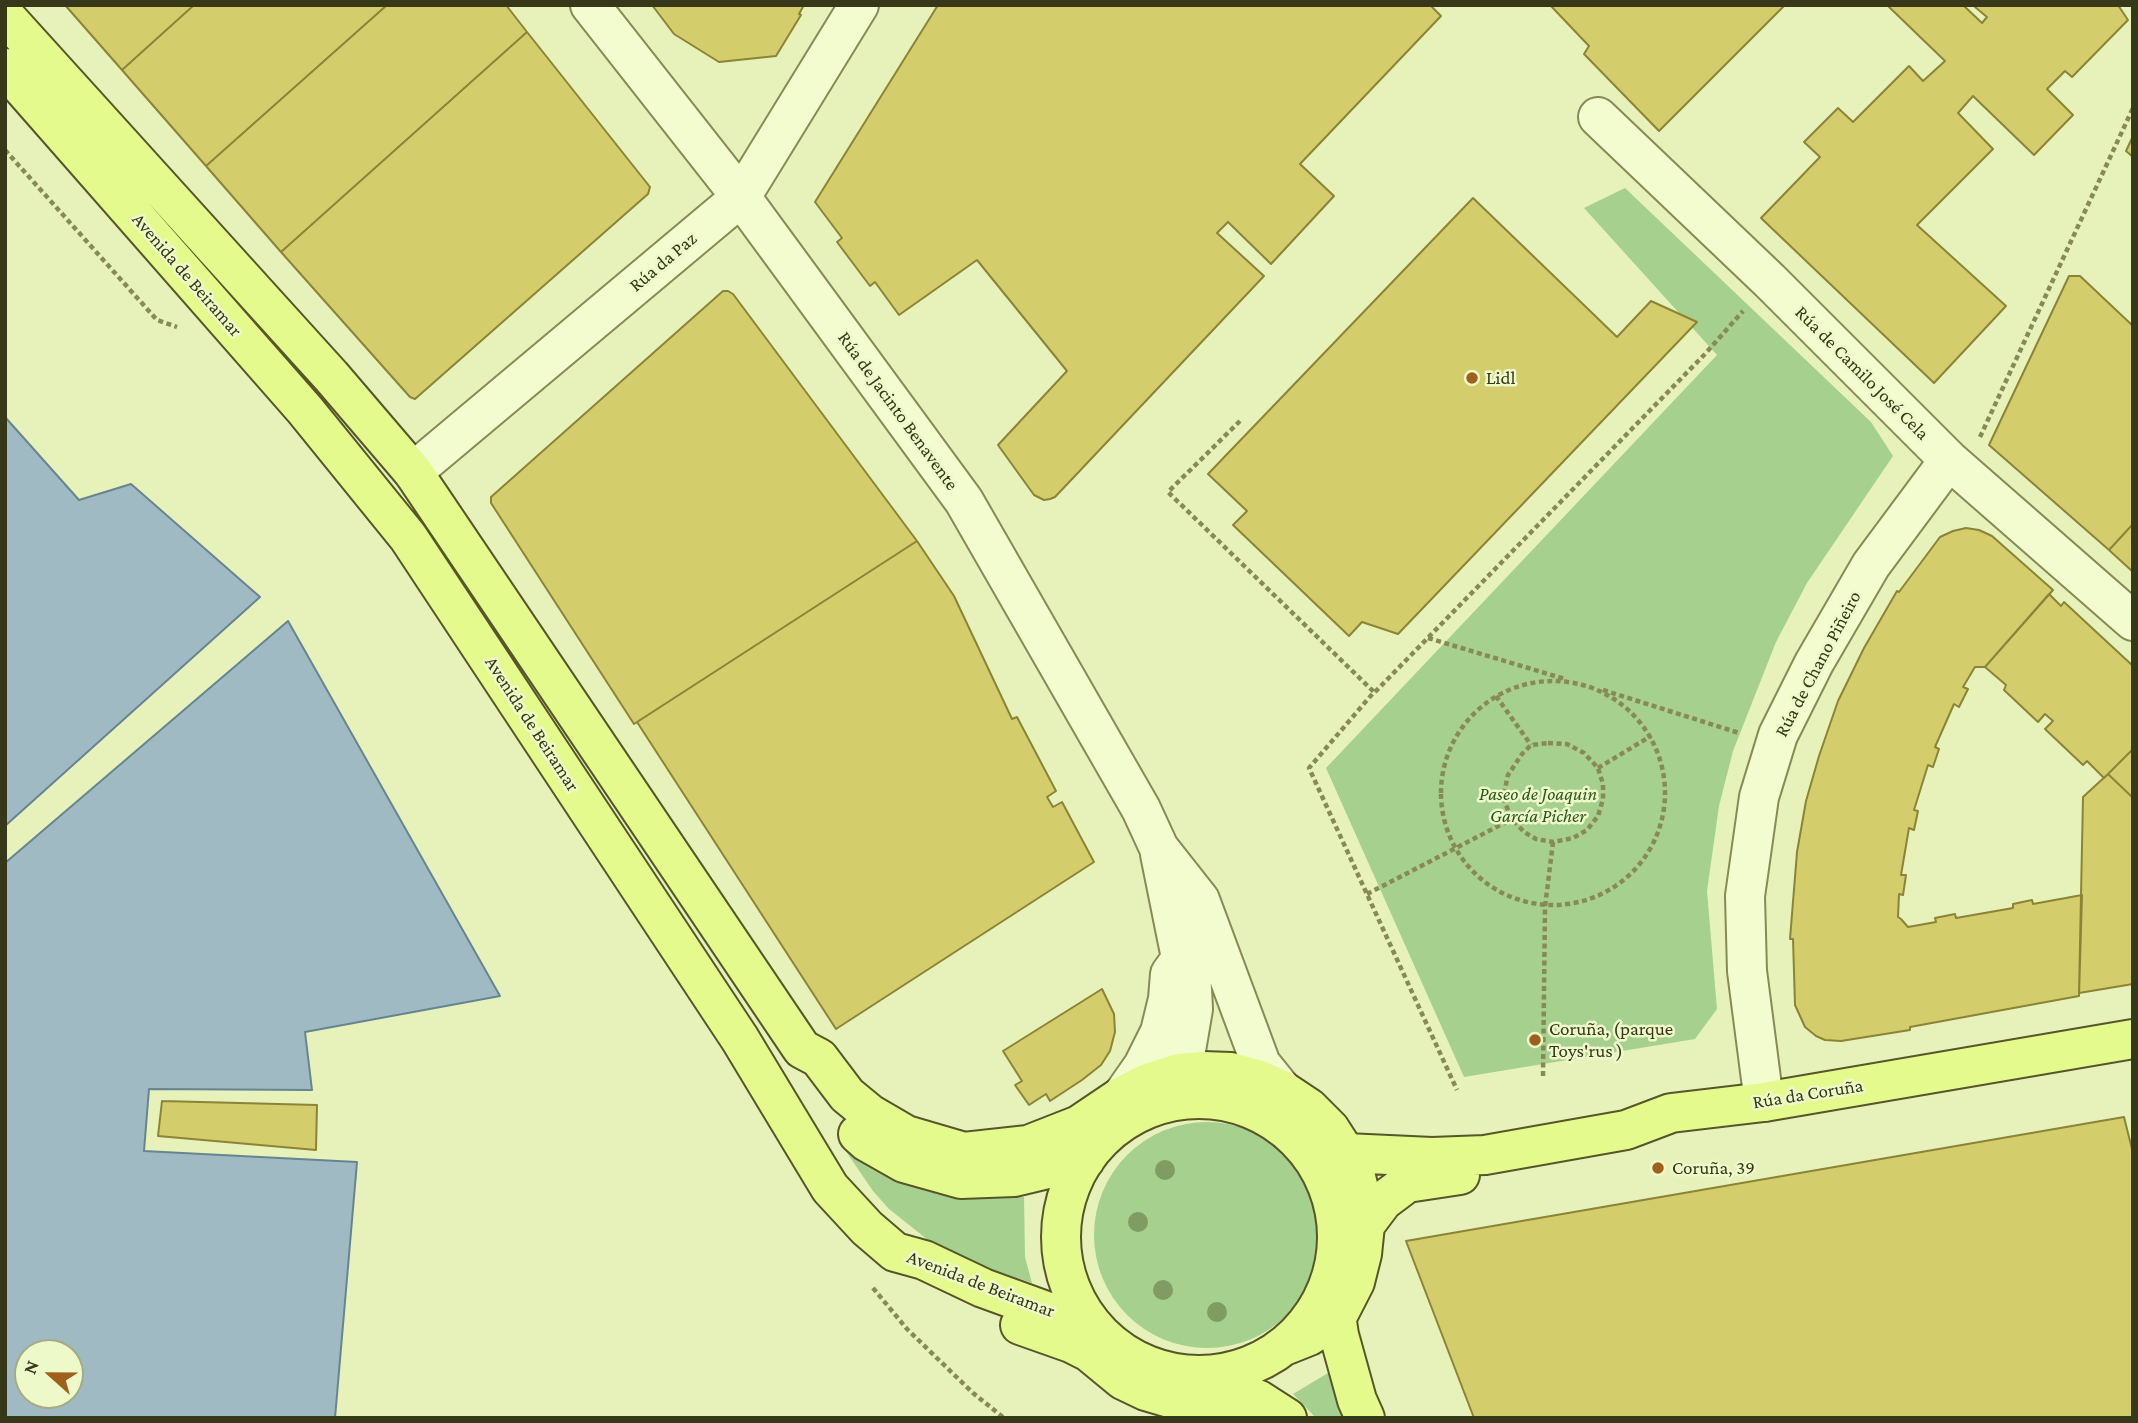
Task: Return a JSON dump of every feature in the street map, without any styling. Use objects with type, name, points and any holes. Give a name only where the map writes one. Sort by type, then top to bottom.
[{"type":"main road","name":"Avenida de Beiramar","points":[[5,16],[331,376],[413,472],[802,1049],[819,1058],[847,1095],[870,1114],[906,1135],[964,1152],[1028,1145],[1138,1101]]},
{"type":"main road","name":"Avenida de Beiramar","points":[[5,68],[305,410],[408,537],[745,1047],[830,1188],[867,1228],[895,1252],[924,1260],[983,1288],[1060,1316],[1083,1313]]},
{"type":"main road","name":"Rúa da Coruña","points":[[1297,1114],[1322,1152],[1432,1157],[1485,1155],[1626,1130],[1671,1114],[1764,1102],[2133,1039]]},
{"type":"main road","name":"Avenida de Beiramar","points":[[802,1049],[802,1070],[835,1113],[867,1142],[904,1163],[961,1179],[1014,1177],[1084,1160]]},
{"type":"main road","points":[[1180,1073],[1231,1072],[1257,1079],[1297,1114],[1332,1201],[1337,1233],[1336,1256],[1364,1348],[1392,1418]]},
{"type":"main road","points":[[1346,1154],[1362,1201],[1365,1225],[1362,1254],[1304,1327],[1284,1346],[1259,1362],[1230,1373],[1199,1376],[1166,1372],[1133,1359],[1105,1339],[1083,1313],[1069,1284],[1062,1252],[1062,1220],[1069,1189],[1084,1160],[1103,1137],[1127,1119],[1138,1101],[1217,1100],[1248,1108],[1277,1122],[1297,1114],[1415,1138],[1460,1139],[1485,1155]]},
{"type":"main road","name":"Rúa da Coruña","points":[[1365,1225],[1383,1201],[1408,1183],[1465,1175],[1485,1155]]},
{"type":"main road","points":[[895,1252],[907,1274],[932,1287],[997,1317],[1071,1343],[1089,1352],[1123,1380],[1146,1391],[1229,1418]]},
{"type":"main road","points":[[1343,1280],[1337,1317],[1339,1335],[1357,1400],[1365,1418]]},
{"type":"main road","points":[[1284,1346],[1310,1336],[1337,1317]]},
{"type":"main road","points":[[1199,1376],[1259,1400],[1287,1418]]},
{"type":"street","name":"Rúa de Jacinto Benavente","points":[[590,5],[741,197],[964,501],[1141,809],[1159,848],[1181,958],[1191,969],[1193,1009],[1185,1056],[1180,1073],[1169,1093],[1138,1101]]},
{"type":"street","name":"Rúa da Paz","points":[[413,472],[741,197],[859,5]]},
{"type":"street","name":"Rúa de Camilo José Cela","points":[[1598,117],[1770,281],[1949,460],[2133,621]]},
{"type":"street","name":"Rúa de Chano Piñeiro","points":[[1764,1102],[1747,971],[1745,908],[1759,797],[1778,735],[1814,663],[1871,565],[1949,460]]},
{"type":"street","name":"Rúa de Jacinto Benavente","points":[[1159,848],[1200,900],[1261,1064],[1297,1114]]},
{"type":"street","points":[[1138,1101],[1143,1066],[1160,1032],[1168,999],[1170,974],[1181,958]]},
{"type":"path","points":[[1949,460],[1975,449],[2133,108]]},
{"type":"path","points":[[5,150],[157,320],[181,328]]},
{"type":"path","points":[[1457,1090],[1309,768],[1374,692],[1696,363],[1745,309]]},
{"type":"path","points":[[1240,421],[1168,492],[1374,692]]},
{"type":"path","points":[[1428,638],[1749,736]]},
{"type":"path","points":[[1560,680],[1593,687],[1624,705],[1651,736],[1665,776],[1665,810],[1652,847],[1622,882],[1588,900],[1545,907],[1493,887],[1476,875],[1456,849],[1443,816],[1442,782],[1450,748],[1466,722],[1496,696],[1527,683],[1560,680]]},
{"type":"path","points":[[1496,696],[1531,745]]},
{"type":"path","points":[[1598,768],[1651,736]]},
{"type":"path","points":[[1567,744],[1584,753],[1598,768],[1603,784],[1603,799],[1598,816],[1587,830],[1573,838],[1553,842],[1536,839],[1524,832],[1512,819],[1504,793],[1508,775],[1531,745],[1567,744]]},
{"type":"path","points":[[1367,894],[1512,819]]},
{"type":"path","points":[[1543,1076],[1545,907],[1553,842]]},
{"type":"green space","name":"Paseo de Joaquin García Picher","points":[[1625,188],[1871,422],[1893,456],[1807,583],[1776,642],[1733,751],[1719,806],[1707,891],[1717,1009],[1695,1039],[1464,1077],[1326,768],[1717,355],[1584,208]]},
{"type":"green space","points":[[1207,1122],[1250,1131],[1270,1141],[1287,1155],[1301,1172],[1311,1192],[1320,1235],[1311,1278],[1301,1298],[1287,1315],[1270,1329],[1250,1339],[1207,1348],[1164,1339],[1144,1329],[1127,1315],[1113,1298],[1103,1278],[1094,1235],[1103,1192],[1113,1172],[1127,1155],[1144,1141],[1164,1131]]},
{"type":"green space","points":[[845,1150],[882,1171],[922,1188],[947,1194],[1024,1197],[1025,1257],[1032,1283],[971,1262],[933,1244],[889,1209]]},
{"type":"green space","points":[[1328,1373],[1332,1375],[1347,1418],[1316,1418],[1293,1394]]},
{"type":"water","points":[[5,417],[79,500],[131,484],[260,597],[5,826]]},
{"type":"water","points":[[288,621],[500,996],[305,1032],[312,1090],[149,1089],[144,1151],[357,1162],[335,1418],[5,1418],[5,863]]},
{"type":"building","points":[[65,5],[194,5],[122,70]]},
{"type":"building","points":[[194,5],[387,5],[206,166],[122,70]]},
{"type":"building","points":[[387,5],[506,5],[527,32],[281,252],[206,166]]},
{"type":"building","points":[[652,5],[804,5],[799,14],[801,15],[776,56],[719,62],[674,34]]},
{"type":"building","points":[[938,5],[1430,5],[1441,16],[1300,164],[1334,196],[1271,264],[1228,222],[1217,233],[1264,276],[1055,497],[1050,499],[1044,500],[1034,495],[998,445],[1067,371],[977,260],[899,315],[875,282],[870,286],[837,242],[842,238],[815,202]]},
{"type":"building","points":[[1550,5],[1785,5],[1659,131],[1584,54],[1589,46]]},
{"type":"building","points":[[1887,5],[1963,5],[1982,23],[1987,17],[1976,5],[2118,5],[2128,20],[2072,77],[2065,71],[2047,89],[2073,115],[2034,155],[1973,96],[1958,113],[1993,149],[1917,225],[2006,306],[1934,383],[1761,218],[1820,157],[1804,142],[1838,108],[1853,122],[1909,66],[1923,81],[1945,61]]},
{"type":"building","points":[[527,32],[650,187],[648,194],[415,399],[410,397],[281,252]]},
{"type":"building","points":[[2133,136],[2133,157],[2126,151]]},
{"type":"building","name":"Lidl","points":[[1473,198],[1617,337],[1651,301],[1697,322],[1398,634],[1362,622],[1349,636],[1233,525],[1247,511],[1208,474]]},
{"type":"building","points":[[2069,276],[2080,276],[2133,326],[2133,524],[2109,550],[1989,445]]},
{"type":"building","points":[[723,291],[733,294],[917,541],[634,724],[491,503],[491,497]]},
{"type":"building","points":[[2133,524],[2133,572],[2109,550]]},
{"type":"building","points":[[1966,528],[1992,536],[2053,590],[1985,667],[1975,667],[1963,687],[1968,689],[1959,707],[1954,704],[1935,747],[1939,749],[1933,767],[1928,765],[1914,810],[1918,811],[1914,830],[1909,828],[1901,875],[1906,875],[1903,895],[1899,894],[1898,917],[1908,927],[1936,922],[1935,918],[1955,914],[1956,918],[2013,908],[2013,904],[2032,900],[2033,904],[2082,895],[2079,996],[1910,1027],[1910,1030],[1841,1041],[1825,1040],[1805,1027],[1795,1005],[1793,939],[1790,939],[1797,852],[1806,801],[1838,701],[1864,648],[1897,591],[1899,592],[1940,537]]},
{"type":"building","points":[[917,541],[954,596],[1012,719],[1017,717],[1056,791],[1047,797],[1053,807],[1062,802],[1094,862],[836,1029],[637,722]]},
{"type":"building","points":[[2049,594],[2061,606],[2064,602],[2133,666],[2133,749],[2104,778],[2087,761],[2083,765],[2045,729],[2053,721],[2045,714],[2038,722],[2004,690],[2006,685],[1985,667]]},
{"type":"building","points":[[2133,749],[2133,798],[2108,774]]},
{"type":"building","points":[[2108,774],[2133,798],[2133,984],[2079,993],[2083,797]]},
{"type":"building","points":[[1102,989],[1114,1014],[1115,1032],[1110,1051],[1101,1065],[1082,1080],[1050,1101],[1046,1094],[1029,1105],[1015,1085],[1022,1081],[1003,1051]]},
{"type":"building","points":[[162,1101],[317,1105],[316,1150],[158,1136]]},
{"type":"building","points":[[2124,1117],[2133,1153],[2133,1418],[1474,1418],[1406,1241]]},
{"type":"place","name":"Lidl","points":[[1472,378]]},
{"type":"place","name":"Coruña, (parque Toys'rus )","points":[[1535,1040]]},
{"type":"place","name":"Coruña, 39","points":[[1658,1168]]}]
